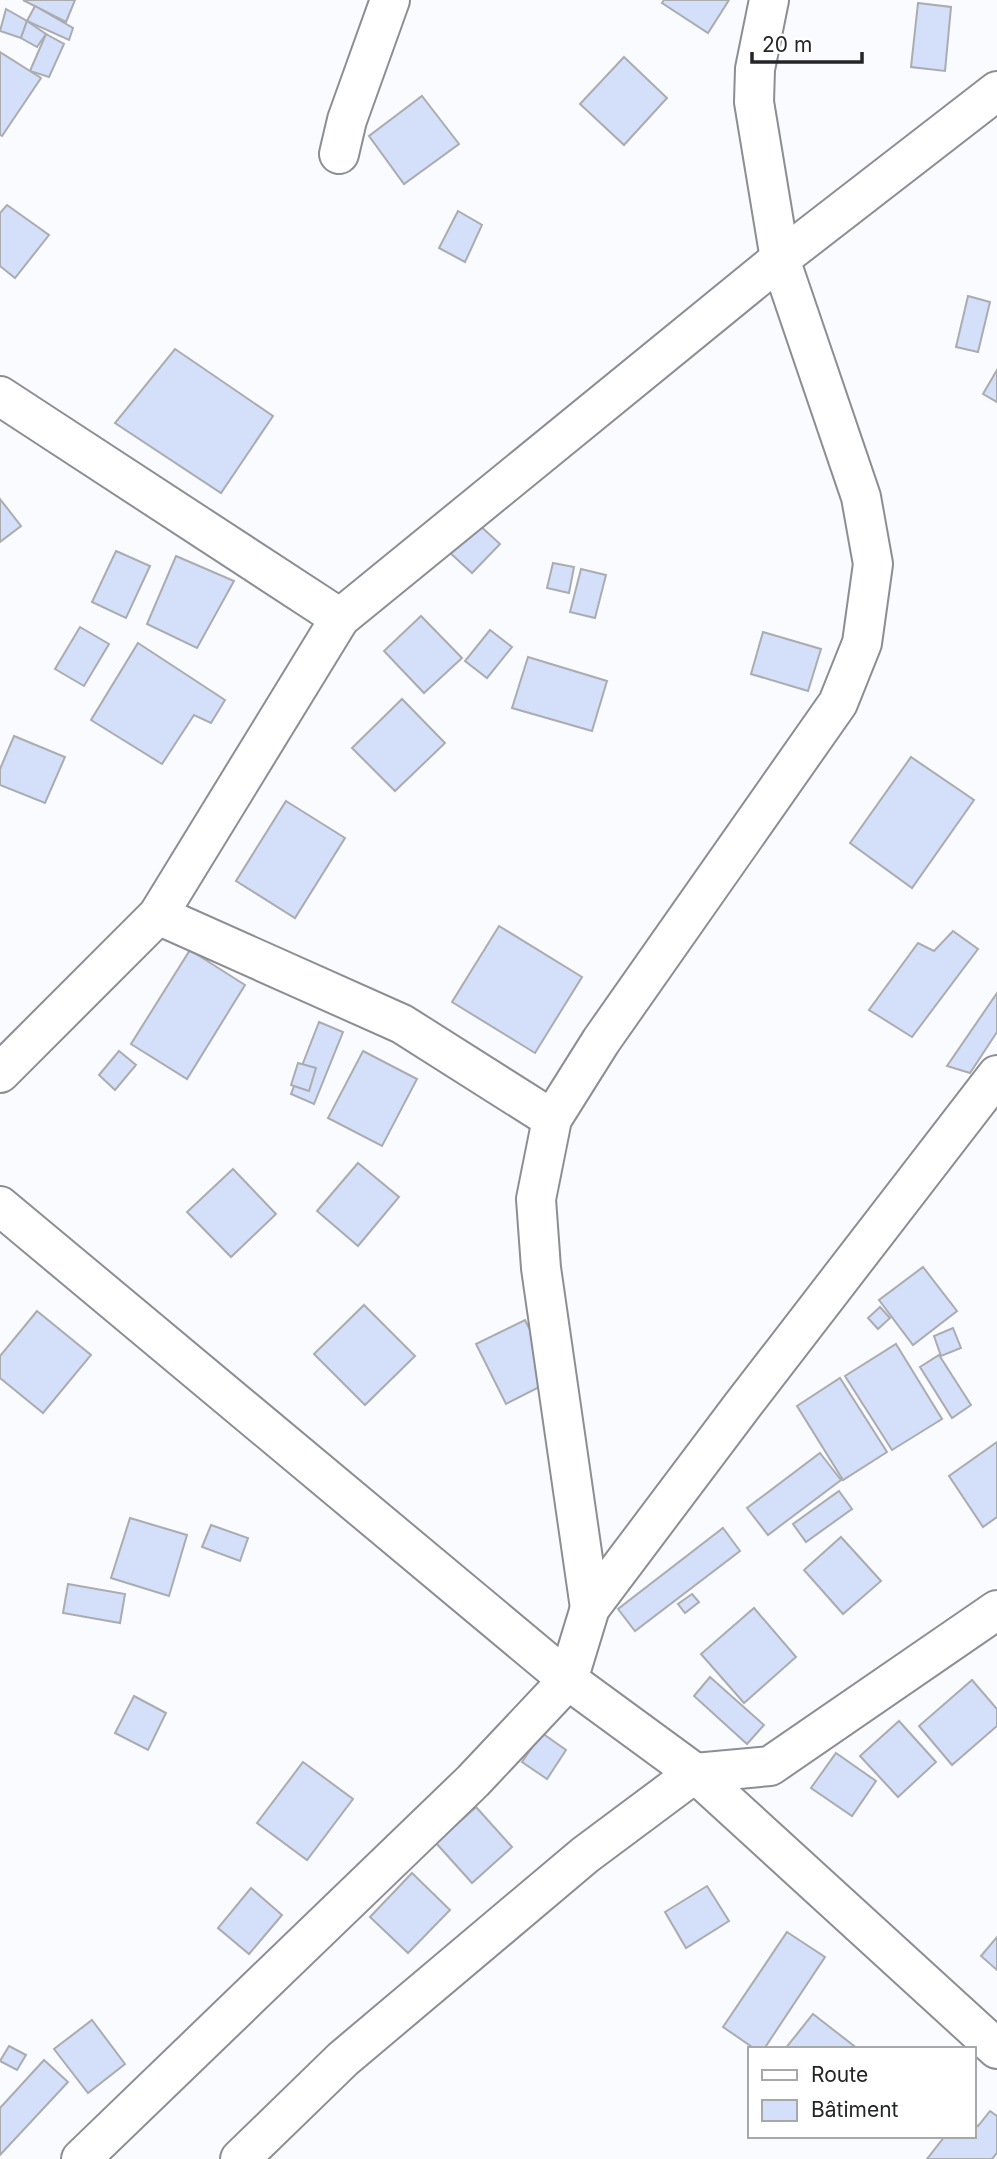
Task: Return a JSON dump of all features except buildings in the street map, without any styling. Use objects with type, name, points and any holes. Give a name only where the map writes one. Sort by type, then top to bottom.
[{"type":"street","points":[[339,154],[346,120],[390,0]]},
{"type":"street","points":[[590,1608],[541,1268],[536,1199],[552,1119],[601,1041],[838,703],[862,643],[873,564],[861,497],[780,258],[754,102],[755,69],[769,0]]},
{"type":"street","points":[[0,1073],[158,915],[340,618],[780,258],[997,91]]},
{"type":"street","points":[[0,396],[340,618]]},
{"type":"street","points":[[158,915],[402,1024],[552,1119]]},
{"type":"street","points":[[82,2159],[473,1781],[568,1680],[590,1608],[997,1075]]},
{"type":"street","points":[[0,1206],[568,1680],[695,1773],[997,2049]]},
{"type":"street","points":[[240,2159],[364,2042],[585,1855],[695,1773],[770,1766],[997,1610]]}]
